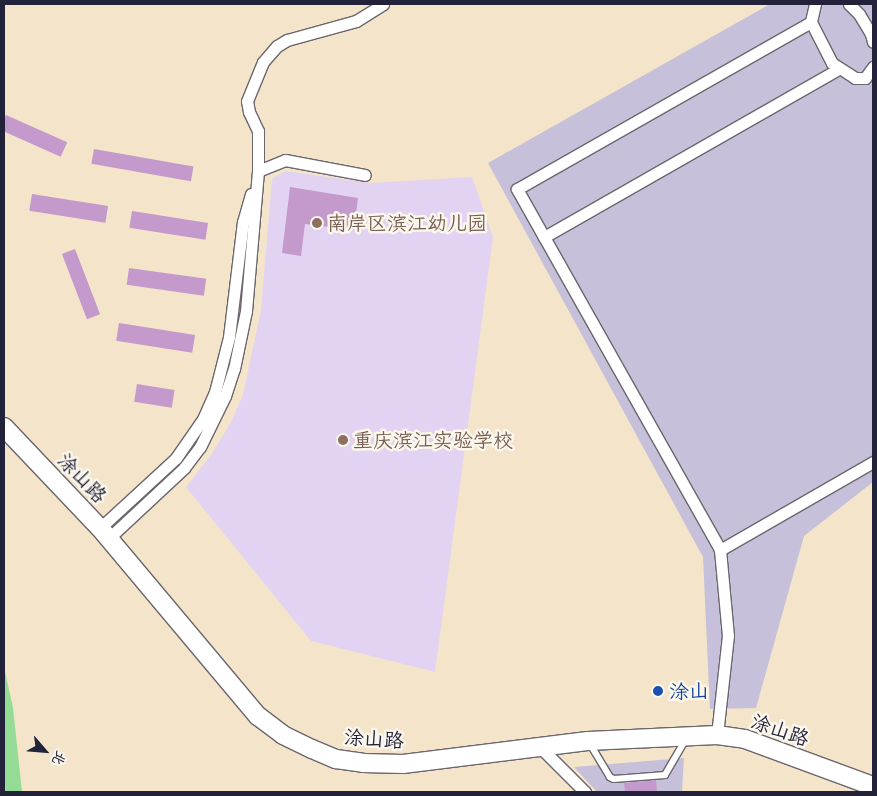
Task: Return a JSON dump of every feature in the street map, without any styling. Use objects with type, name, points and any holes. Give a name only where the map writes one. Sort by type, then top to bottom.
[{"type":"main road","name":"涂山路","points":[[4,427],[104,533],[258,716],[283,735],[336,759],[403,764],[588,741],[717,735],[745,739],[873,786]]},
{"type":"street","points":[[104,533],[176,458],[191,439],[207,410],[214,392],[229,337],[243,222],[258,171],[258,131],[247,101],[263,62],[269,54],[287,40],[356,21],[383,4]]},
{"type":"street","points":[[815,4],[810,22],[825,53],[839,69],[855,78],[869,79],[873,67]]},
{"type":"street","points":[[849,4],[859,14],[872,34],[873,42]]},
{"type":"street","points":[[717,735],[728,636],[720,550],[517,189],[810,22]]},
{"type":"street","points":[[544,237],[839,69]]},
{"type":"street","points":[[258,171],[285,160],[365,175]]},
{"type":"street","points":[[720,550],[873,462]]},
{"type":"street","points":[[540,747],[585,792]]},
{"type":"lane","points":[[588,741],[610,777],[614,779],[665,775],[688,735]]},
{"type":"shaded area","points":[[770,4],[873,4],[873,482],[804,536],[756,708],[710,709],[703,557],[488,163]]},
{"type":"shaded area","name":"重庆滨江实验学校","points":[[285,171],[371,183],[472,177],[493,237],[435,672],[311,641],[186,487],[211,455],[230,424],[243,395],[261,310],[272,179]]},
{"type":"shaded area","points":[[684,758],[682,792],[597,792],[574,767]]},
{"type":"green space","points":[[4,667],[13,708],[22,792],[4,792]]},
{"type":"building","points":[[6,115],[67,142],[61,157],[4,132]]},
{"type":"building","points":[[94,149],[193,167],[191,181],[91,164]]},
{"type":"building","points":[[290,187],[358,198],[354,230],[305,224],[301,256],[282,253]]},
{"type":"building","points":[[32,194],[108,206],[105,223],[29,211]]},
{"type":"building","points":[[132,211],[208,223],[205,240],[129,228]]},
{"type":"building","points":[[75,249],[100,314],[87,319],[62,254]]},
{"type":"building","points":[[129,268],[206,279],[204,296],[127,285]]},
{"type":"building","points":[[119,323],[195,335],[192,353],[116,341]]},
{"type":"building","points":[[137,384],[175,390],[172,408],[134,402]]},
{"type":"building","points":[[656,780],[657,792],[625,792],[624,783]]},
{"type":"place","name":"南岸区滨江幼儿园","points":[[317,223]]},
{"type":"place","name":"重庆滨江实验学校","points":[[343,440]]},
{"type":"place","name":"涂山","points":[[658,691]]}]
